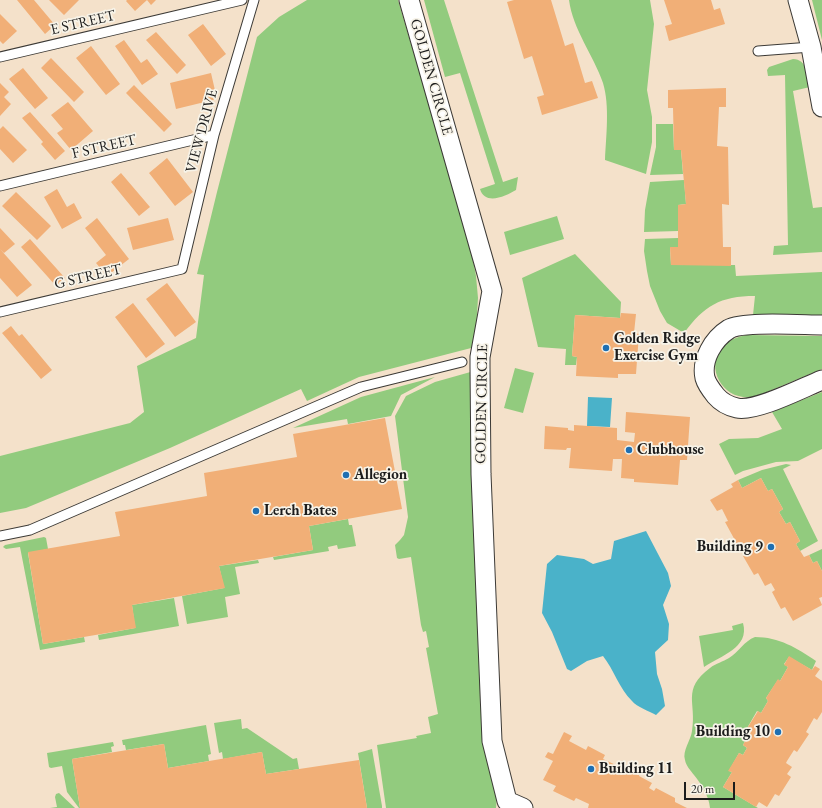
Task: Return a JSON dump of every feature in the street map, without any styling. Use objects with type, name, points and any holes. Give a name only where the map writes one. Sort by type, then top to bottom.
[{"type":"street","name":"GOLDEN CIRCLE","points":[[409,0],[492,291],[480,357],[480,474],[492,741],[507,801],[523,808]]},
{"type":"street","points":[[798,0],[811,47],[822,107]]},
{"type":"street","points":[[822,325],[746,325],[730,329],[717,339],[709,351],[705,364],[705,378],[710,389],[723,404],[738,408],[757,407],[822,380]]},
{"type":"lane","name":"E STREET","points":[[0,57],[242,0]]},
{"type":"lane","name":"VIEW DRIVE","points":[[182,269],[214,135],[254,0]]},
{"type":"lane","points":[[758,51],[811,47]]},
{"type":"lane","name":"F STREET","points":[[0,186],[214,135]]},
{"type":"lane","name":"G STREET","points":[[0,312],[182,269]]},
{"type":"lane","points":[[0,536],[30,530],[360,387],[462,362]]},
{"type":"green space","points":[[307,0],[398,0],[470,243],[478,298],[475,347],[359,377],[307,401],[301,389],[170,448],[26,508],[0,513],[0,456],[130,423],[144,412],[137,366],[196,338],[204,275],[197,274],[257,37],[279,17]]},
{"type":"green space","points":[[424,0],[444,0],[503,182],[518,177],[516,190],[507,195],[496,198],[486,197],[480,189],[495,184],[460,73],[445,77]]},
{"type":"green space","points":[[569,0],[650,0],[654,24],[647,90],[652,117],[652,142],[646,174],[605,160],[607,121],[603,83],[579,32],[571,11]]},
{"type":"green space","points":[[812,0],[822,0],[822,40]]},
{"type":"green space","points":[[793,59],[798,60],[804,65],[810,87],[793,91],[813,208],[822,207],[822,252],[773,255],[774,246],[788,245],[785,75],[768,76],[767,70],[769,67]]},
{"type":"green space","points":[[656,124],[673,124],[674,150],[681,150],[683,174],[650,175],[656,147]]},
{"type":"green space","points":[[684,180],[686,204],[678,205],[678,231],[644,232],[645,210],[650,182]]},
{"type":"green space","points":[[557,216],[564,239],[510,255],[504,232]]},
{"type":"green space","points":[[678,238],[678,247],[670,248],[671,265],[735,265],[736,276],[822,272],[822,317],[753,315],[755,296],[743,296],[722,301],[706,309],[684,333],[667,323],[660,311],[650,286],[644,251],[645,239]]},
{"type":"green space","points":[[575,254],[621,302],[620,318],[575,315],[572,356],[577,357],[576,365],[565,365],[566,349],[538,347],[522,278]]},
{"type":"green space","points":[[746,335],[822,336],[822,369],[755,397],[735,395],[721,384],[717,377],[715,369],[716,360],[718,352],[724,345],[735,338]]},
{"type":"green space","points":[[515,368],[534,373],[523,413],[504,408]]},
{"type":"green space","points":[[474,371],[497,796],[496,808],[386,808],[377,745],[417,738],[416,736],[431,733],[428,717],[438,714],[426,648],[429,647],[426,631],[423,632],[421,625],[411,557],[397,558],[395,545],[404,535],[408,517],[395,416],[406,396],[435,382]]},
{"type":"green space","points":[[435,377],[401,395],[391,416],[348,424],[347,419],[293,428],[361,397]]},
{"type":"green space","points":[[822,392],[822,449],[798,461],[776,462],[743,471],[735,475],[719,444],[729,439],[758,438],[782,429],[772,412]]},
{"type":"green space","points":[[786,464],[791,465],[783,469],[818,541],[800,551],[796,544],[800,541],[790,522],[786,524],[779,512],[783,509],[772,489],[768,491],[761,478],[742,488],[738,480],[762,470]]},
{"type":"green space","points":[[348,519],[349,525],[352,525],[356,546],[338,549],[337,545],[328,547],[329,551],[274,560],[273,557],[313,550],[309,526]]},
{"type":"green space","points":[[44,537],[46,538],[48,549],[28,553],[43,644],[84,637],[85,642],[40,650],[20,547],[6,549],[3,547],[5,545]]},
{"type":"green space","points":[[822,549],[822,571],[817,561],[813,563],[809,555]]},
{"type":"green space","points":[[258,560],[259,563],[235,567],[240,594],[225,597],[228,617],[187,624],[182,596],[224,588],[219,566]]},
{"type":"green space","points":[[174,598],[179,626],[99,640],[98,635],[135,628],[132,605]]},
{"type":"green space","points":[[743,623],[744,632],[738,645],[725,655],[704,667],[699,636],[733,630],[732,626]]},
{"type":"green space","points":[[755,637],[764,637],[780,641],[816,661],[812,670],[789,657],[784,664],[788,667],[780,681],[778,680],[766,698],[768,701],[761,713],[757,711],[746,730],[750,732],[743,745],[747,748],[743,755],[739,753],[729,771],[732,772],[723,787],[758,808],[710,808],[705,791],[687,766],[684,757],[692,731],[693,690],[701,676],[710,668],[729,658],[748,641]]},
{"type":"green space","points":[[241,719],[242,729],[247,728],[293,759],[297,758],[299,769],[266,774],[262,752],[223,759],[222,752],[219,753],[214,723]]},
{"type":"green space","points":[[206,725],[211,754],[208,755],[209,761],[168,768],[164,744],[126,750],[125,745],[123,745],[122,740]]},
{"type":"green space","points":[[113,742],[114,746],[111,747],[112,752],[72,759],[79,808],[67,792],[62,766],[49,767],[47,753]]},
{"type":"green space","points":[[372,749],[382,808],[367,808],[358,753]]},
{"type":"green space","points":[[59,793],[75,808],[50,808],[57,807],[55,797],[56,794]]},
{"type":"water","points":[[588,397],[612,398],[610,427],[587,426]]},
{"type":"water","points":[[646,531],[668,573],[671,586],[663,605],[669,624],[668,640],[655,652],[657,674],[662,689],[665,706],[656,715],[640,707],[627,696],[603,656],[587,661],[571,671],[567,669],[552,632],[542,613],[547,564],[557,555],[584,559],[593,564],[611,559],[614,541]]},
{"type":"building","points":[[17,0],[34,0],[55,25],[45,34]]},
{"type":"building","points":[[49,0],[79,0],[64,15]]},
{"type":"building","points":[[147,0],[135,11],[126,1]]},
{"type":"building","points":[[147,0],[156,0],[151,5]]},
{"type":"building","points":[[514,0],[551,0],[565,46],[573,43],[585,83],[592,81],[598,98],[542,115],[537,97],[544,95],[532,56],[524,59],[507,2]]},
{"type":"building","points":[[664,0],[711,0],[714,10],[720,8],[725,24],[669,41],[665,26],[672,24]]},
{"type":"building","points":[[0,14],[17,31],[3,44],[0,41]]},
{"type":"building","points":[[203,24],[226,54],[211,66],[188,35]]},
{"type":"building","points":[[156,32],[186,65],[177,74],[146,40]]},
{"type":"building","points":[[124,40],[141,63],[147,59],[158,74],[142,85],[115,46]]},
{"type":"building","points":[[91,46],[120,84],[106,95],[76,58]]},
{"type":"building","points":[[51,58],[84,92],[74,102],[41,68]]},
{"type":"building","points":[[23,68],[48,98],[35,109],[9,79]]},
{"type":"building","points":[[211,73],[217,99],[176,109],[170,83]]},
{"type":"building","points":[[0,83],[9,92],[4,97],[11,104],[0,116]]},
{"type":"building","points":[[134,85],[172,124],[164,132],[126,93]]},
{"type":"building","points":[[726,88],[726,107],[719,107],[717,146],[728,147],[729,205],[722,204],[723,247],[731,247],[731,266],[671,265],[670,247],[678,247],[678,205],[686,204],[681,150],[674,150],[673,108],[668,108],[668,90]]},
{"type":"building","points":[[68,102],[93,131],[71,150],[57,133],[63,129],[51,115]]},
{"type":"building","points":[[30,112],[65,151],[55,160],[41,144],[43,142],[22,118]]},
{"type":"building","points":[[3,126],[27,150],[13,163],[0,149],[0,129]]},
{"type":"building","points":[[167,158],[193,192],[175,206],[149,173]]},
{"type":"building","points":[[121,173],[150,207],[139,216],[111,182]]},
{"type":"building","points":[[57,189],[67,207],[74,203],[82,218],[62,229],[44,197]]},
{"type":"building","points":[[16,192],[51,226],[37,240],[2,206]]},
{"type":"building","points":[[97,218],[129,259],[107,276],[96,263],[106,255],[85,228]]},
{"type":"building","points":[[168,218],[174,240],[133,250],[127,228]]},
{"type":"building","points":[[0,228],[15,244],[4,253],[0,249]]},
{"type":"building","points":[[30,239],[65,278],[56,286],[21,247]]},
{"type":"building","points":[[0,249],[32,285],[17,297],[0,278]]},
{"type":"building","points":[[167,283],[196,322],[175,337],[146,299]]},
{"type":"building","points":[[133,303],[165,344],[146,358],[115,317]]},
{"type":"building","name":"Golden Ridge Exercise Gym","points":[[621,313],[636,314],[634,333],[639,334],[636,374],[618,374],[618,378],[576,376],[577,357],[572,356],[575,315],[620,318]]},
{"type":"building","points":[[11,326],[19,336],[22,334],[52,370],[41,379],[2,333]]},
{"type":"building","name":"Clubhouse","points":[[626,412],[690,417],[687,460],[680,460],[678,485],[634,482],[634,479],[621,478],[622,459],[613,459],[612,471],[569,468],[571,448],[567,448],[566,450],[544,449],[545,426],[568,428],[568,430],[574,431],[574,425],[617,428],[617,440],[634,442],[635,433],[625,432]]},
{"type":"building","points":[[385,418],[402,509],[309,526],[313,550],[219,566],[225,588],[132,605],[136,628],[43,644],[28,552],[120,536],[115,512],[207,496],[204,473],[297,457],[293,434]]},
{"type":"building","name":"Building 9","points":[[761,478],[768,491],[772,489],[783,509],[779,512],[786,524],[790,522],[800,541],[796,544],[804,557],[809,555],[813,563],[817,561],[822,571],[822,597],[819,598],[822,605],[793,621],[785,607],[781,609],[772,592],[775,590],[771,583],[765,586],[758,573],[754,575],[743,556],[747,553],[741,542],[737,544],[725,522],[728,521],[722,509],[717,511],[710,500],[733,487],[731,484],[738,480],[742,488]]},
{"type":"building","name":"Building 10","points":[[789,656],[812,670],[815,666],[820,669],[815,676],[822,681],[822,712],[817,720],[814,718],[806,732],[809,734],[797,752],[794,750],[787,761],[786,763],[792,767],[787,774],[791,777],[779,796],[775,794],[767,807],[759,802],[756,807],[723,787],[732,772],[728,771],[739,753],[743,755],[747,748],[743,745],[750,732],[746,730],[758,711],[761,713],[768,701],[766,698],[778,679],[780,681],[788,667],[784,665]]},
{"type":"building","name":"Building 11","points":[[564,732],[572,736],[569,741],[586,750],[588,746],[605,755],[603,759],[618,766],[621,762],[640,772],[639,776],[652,783],[649,788],[654,791],[656,788],[675,798],[675,802],[687,808],[588,808],[589,804],[576,798],[574,801],[553,791],[556,786],[543,780],[553,761],[545,757],[548,752],[553,754]]},
{"type":"building","points":[[164,744],[168,768],[262,752],[266,774],[359,760],[367,808],[80,808],[72,759]]},
{"type":"place","name":"Golden Ridge Exercise Gym","points":[[606,348]]},
{"type":"place","name":"Clubhouse","points":[[629,450]]},
{"type":"place","name":"Allegion","points":[[346,475]]},
{"type":"place","name":"Lerch Bates","points":[[256,511]]},
{"type":"place","name":"Building 9","points":[[771,547]]},
{"type":"place","name":"Building 10","points":[[778,732]]},
{"type":"place","name":"Building 11","points":[[591,769]]}]
